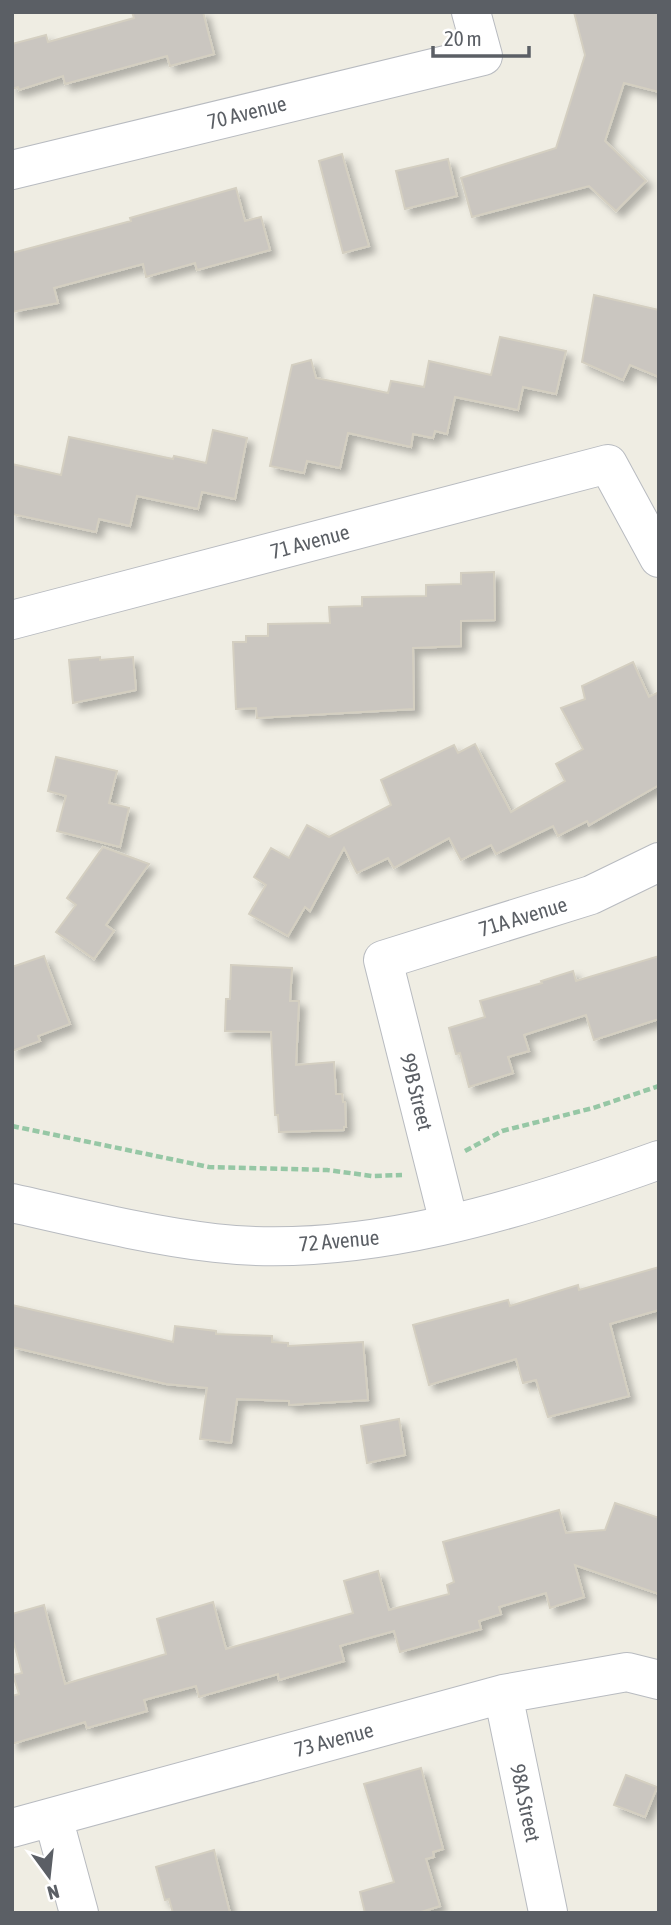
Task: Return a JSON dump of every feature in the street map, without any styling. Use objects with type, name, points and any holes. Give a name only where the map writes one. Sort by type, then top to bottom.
[{"type":"street","name":"70 Avenue","points":[[12,170],[483,56],[471,12]]},
{"type":"street","name":"71 Avenue","points":[[12,620],[608,464],[659,558]]},
{"type":"street","name":"71A Avenue","points":[[383,960],[592,895],[659,862]]},
{"type":"street","name":"99B Street","points":[[383,960],[449,1223]]},
{"type":"street","name":"72 Avenue","points":[[12,1203],[156,1234],[217,1243],[292,1246],[375,1240],[449,1223],[573,1191],[659,1160]]},
{"type":"street","name":"73 Avenue","points":[[12,1828],[503,1694],[627,1672],[659,1680]]},
{"type":"street","name":"98A Street","points":[[503,1694],[548,1912]]},
{"type":"street","points":[[53,1817],[79,1913]]},
{"type":"path","points":[[12,1126],[209,1167],[327,1170],[372,1176],[410,1175],[435,1169],[502,1131],[593,1108],[659,1086]]},
{"type":"building","points":[[132,12],[203,12],[214,54],[170,66],[167,56],[65,84],[63,76],[19,90],[18,87],[12,89],[12,44],[46,35],[48,42],[134,18]]},
{"type":"building","points":[[574,12],[659,12],[659,92],[624,83],[605,141],[646,181],[616,211],[589,186],[472,217],[461,178],[556,148],[585,55]]},
{"type":"building","points":[[342,154],[369,246],[343,253],[319,161]]},
{"type":"building","points":[[448,159],[457,196],[405,209],[396,171]]},
{"type":"building","points":[[236,188],[245,221],[261,217],[270,250],[197,270],[195,263],[146,277],[143,264],[54,288],[58,303],[12,312],[12,253],[131,221],[130,218]]},
{"type":"building","points":[[594,295],[659,310],[659,377],[630,365],[623,380],[582,362]]},
{"type":"building","points":[[500,337],[566,351],[556,394],[523,387],[518,410],[455,397],[447,434],[435,431],[433,438],[413,434],[411,447],[348,433],[340,468],[307,461],[304,473],[270,466],[292,365],[311,360],[316,378],[388,393],[391,381],[424,387],[429,361],[491,375]]},
{"type":"building","points":[[213,430],[247,438],[235,499],[202,492],[198,509],[137,496],[130,526],[99,519],[96,532],[12,514],[12,464],[61,475],[69,437],[173,459],[174,456],[206,463]]},
{"type":"building","points":[[494,572],[495,620],[461,621],[461,646],[413,648],[414,709],[257,718],[256,708],[236,709],[233,642],[246,642],[246,636],[268,636],[268,624],[330,623],[329,607],[362,606],[362,597],[426,596],[426,585],[461,584],[461,573]]},
{"type":"building","points":[[100,657],[100,660],[133,657],[136,690],[73,703],[69,660]]},
{"type":"building","points":[[633,662],[649,697],[659,692],[659,785],[589,825],[587,821],[558,836],[553,826],[496,854],[491,845],[461,860],[449,838],[394,868],[388,858],[357,873],[344,848],[310,911],[305,907],[288,936],[249,914],[266,885],[254,877],[271,848],[289,858],[307,825],[329,837],[391,805],[381,780],[454,745],[458,753],[475,744],[511,812],[565,781],[556,764],[583,749],[561,708],[585,699],[582,686]]},
{"type":"building","points":[[56,757],[117,771],[109,803],[129,808],[120,847],[57,831],[66,796],[48,791]]},
{"type":"building","points":[[103,847],[149,864],[106,925],[114,931],[94,959],[56,932],[76,905],[67,898]]},
{"type":"building","points":[[44,956],[70,1024],[38,1036],[40,1041],[12,1051],[12,967]]},
{"type":"building","points":[[659,956],[659,1019],[594,1040],[586,1015],[524,1035],[529,1051],[508,1057],[513,1073],[469,1087],[460,1053],[456,1054],[449,1028],[485,1017],[480,1001],[573,971],[576,981]]},
{"type":"building","points":[[231,965],[292,968],[290,1001],[299,1001],[296,1065],[334,1062],[336,1094],[342,1094],[345,1102],[344,1130],[279,1132],[278,1115],[275,1115],[271,1032],[225,1031]]},
{"type":"building","points":[[659,1267],[659,1310],[610,1324],[629,1396],[548,1417],[536,1380],[523,1383],[516,1359],[429,1385],[413,1325],[508,1300],[510,1306],[578,1285],[579,1290]]},
{"type":"building","points":[[12,1305],[173,1342],[175,1326],[216,1331],[216,1334],[272,1336],[272,1342],[288,1343],[288,1346],[363,1342],[368,1400],[289,1405],[289,1401],[237,1399],[231,1443],[200,1439],[207,1388],[166,1384],[12,1347]]},
{"type":"building","points":[[399,1419],[405,1455],[367,1463],[361,1426]]},
{"type":"building","points":[[615,1503],[659,1518],[659,1594],[575,1565],[584,1597],[550,1608],[546,1593],[499,1607],[501,1614],[479,1621],[481,1629],[400,1652],[394,1631],[340,1646],[344,1661],[279,1680],[278,1674],[199,1697],[196,1686],[144,1700],[147,1711],[87,1728],[85,1722],[12,1744],[12,1696],[19,1694],[13,1675],[22,1673],[12,1636],[12,1614],[44,1605],[65,1684],[166,1654],[157,1619],[213,1602],[226,1649],[353,1613],[344,1581],[378,1571],[389,1610],[449,1594],[447,1585],[454,1582],[443,1542],[559,1510],[566,1533],[605,1530]]},
{"type":"building","points":[[421,1768],[443,1849],[433,1852],[434,1857],[426,1859],[440,1906],[418,1913],[365,1913],[360,1892],[394,1882],[364,1784]]},
{"type":"building","points":[[626,1775],[657,1787],[645,1817],[614,1805]]},
{"type":"building","points":[[214,1850],[230,1913],[173,1913],[169,1899],[165,1900],[156,1867]]}]
